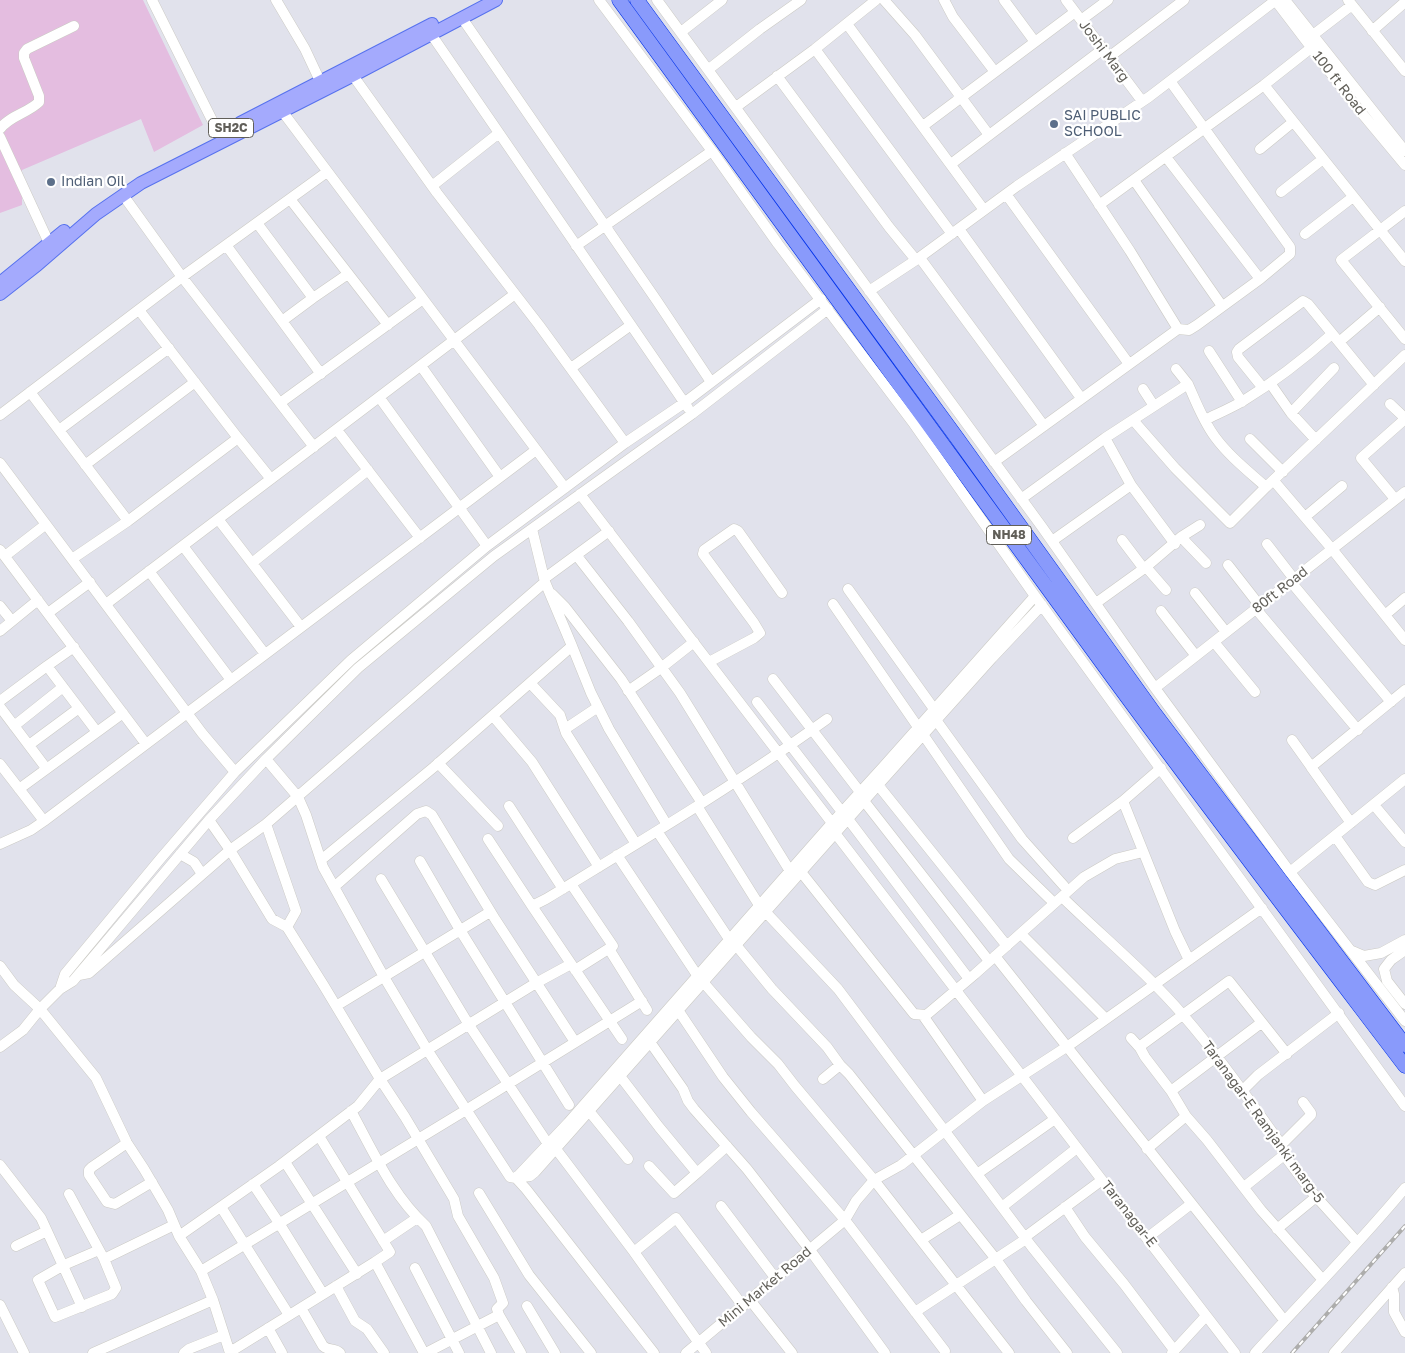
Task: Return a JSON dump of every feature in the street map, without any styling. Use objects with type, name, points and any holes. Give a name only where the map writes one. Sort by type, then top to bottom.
[{"type":"highway","name":"NH48","points":[[619,0],[854,320],[1118,686],[1405,1066]]},
{"type":"highway","name":"NH48","points":[[637,0],[957,438],[1161,722],[1405,1045]]},
{"type":"main road","name":"SH2C","points":[[0,283],[49,244],[65,236],[155,175],[282,111],[479,0]]},
{"type":"main road","name":"SH2C","points":[[0,294],[37,266],[65,236],[110,195],[138,176],[320,81],[350,71],[431,34],[496,0]]},
{"type":"street","points":[[152,0],[219,134]]},
{"type":"street","points":[[276,0],[320,81]]},
{"type":"street","points":[[599,0],[712,151],[778,244],[914,424],[1035,596],[1405,1106]]},
{"type":"street","points":[[657,0],[1052,541],[1155,688],[1290,872],[1405,1021]]},
{"type":"street","points":[[681,32],[722,0]]},
{"type":"street","points":[[709,70],[760,28],[801,0]]},
{"type":"street","points":[[736,106],[815,49],[876,0]]},
{"type":"street","points":[[884,0],[915,34],[989,135]]},
{"type":"street","points":[[944,0],[994,72]]},
{"type":"street","points":[[1004,0],[1035,42]]},
{"type":"street","name":"Joshi Marg","points":[[1066,0],[1142,102]]},
{"type":"street","points":[[923,126],[1035,42],[1108,0]]},
{"type":"street","points":[[951,164],[989,135],[1184,0]]},
{"type":"street","points":[[869,291],[918,259],[1065,152],[1142,102],[1276,0]]},
{"type":"street","name":"100 ft Road","points":[[1276,0],[1311,48],[1405,165]]},
{"type":"street","points":[[1285,0],[1362,100],[1405,151]]},
{"type":"street","points":[[1313,35],[1350,2],[1405,70]]},
{"type":"street","points":[[1372,31],[1405,2]]},
{"type":"street","points":[[462,18],[711,382]]},
{"type":"street","points":[[847,24],[984,210]]},
{"type":"street","points":[[0,129],[6,122],[32,108],[39,102],[39,96],[24,58],[24,53],[27,49],[74,26]]},
{"type":"street","points":[[431,34],[692,414]]},
{"type":"street","points":[[1099,205],[1264,85],[1311,48]]},
{"type":"street","points":[[815,49],[1082,398]]},
{"type":"street","points":[[350,71],[432,186],[571,368],[625,443]]},
{"type":"street","points":[[777,76],[889,227],[918,259],[1044,426]]},
{"type":"street","points":[[994,462],[1178,329],[1189,330],[1260,279],[1290,254],[1291,248],[1170,81]]},
{"type":"street","points":[[1264,85],[1405,261]]},
{"type":"street","points":[[282,111],[565,488]]},
{"type":"street","points":[[1260,149],[1293,122]]},
{"type":"street","points":[[432,186],[499,133]]},
{"type":"street","points":[[0,136],[49,244]]},
{"type":"street","points":[[576,246],[712,151]]},
{"type":"street","points":[[1065,152],[1178,329]]},
{"type":"street","points":[[1166,156],[1260,279]]},
{"type":"street","points":[[1281,192],[1323,159]]},
{"type":"street","points":[[0,415],[182,277],[328,172]]},
{"type":"street","points":[[1134,180],[1222,306]]},
{"type":"street","points":[[1006,194],[1129,364]]},
{"type":"street","points":[[123,195],[182,277],[314,447]]},
{"type":"street","points":[[1305,234],[1353,197]]},
{"type":"street","points":[[290,199],[388,325]]},
{"type":"street","points":[[1405,211],[1341,260],[1405,339]]},
{"type":"street","points":[[257,223],[313,298]]},
{"type":"street","points":[[226,245],[321,374]]},
{"type":"street","points":[[282,321],[348,274]]},
{"type":"street","points":[[106,604],[515,294]]},
{"type":"street","points":[[280,403],[423,299]]},
{"type":"street","points":[[60,989],[65,974],[235,772],[351,660],[487,546],[625,443],[684,403],[821,299]]},
{"type":"street","points":[[1316,440],[1267,385],[1238,357],[1239,349],[1303,301],[1308,304],[1374,385]]},
{"type":"street","points":[[1339,342],[1380,307]]},
{"type":"street","points":[[0,1047],[23,1030],[60,989],[79,975],[209,820],[266,759],[358,668],[494,556],[692,414],[828,309]]},
{"type":"street","points":[[139,310],[271,479]]},
{"type":"street","points":[[571,368],[631,325]]},
{"type":"street","points":[[1205,420],[1242,402],[1267,385],[1332,334]]},
{"type":"street","points":[[59,430],[168,348]]},
{"type":"street","points":[[1209,351],[1242,402]]},
{"type":"street","points":[[1133,420],[1174,468],[1230,523],[1405,355]]},
{"type":"street","points":[[421,366],[500,477]]},
{"type":"street","points":[[1291,413],[1334,368]]},
{"type":"street","points":[[1176,369],[1188,384],[1214,436],[1231,455],[1270,484],[1305,517],[1405,640]]},
{"type":"street","points":[[86,465],[195,382]]},
{"type":"street","points":[[1021,499],[1105,438],[1188,384]]},
{"type":"street","points":[[1143,389],[1154,406]]},
{"type":"street","points":[[30,392],[128,521]]},
{"type":"street","points":[[379,398],[487,546]]},
{"type":"street","points":[[1390,404],[1405,418],[1358,454],[1396,499]]},
{"type":"street","points":[[337,430],[420,538]]},
{"type":"street","points":[[72,559],[128,521],[238,438]]},
{"type":"street","points":[[1105,438],[1131,485],[1178,541],[1206,563]]},
{"type":"street","points":[[1250,439],[1283,472]]},
{"type":"street","points":[[0,844],[44,821],[536,450]]},
{"type":"street","points":[[0,463],[187,713],[235,772]]},
{"type":"street","points":[[252,563],[368,470]]},
{"type":"street","points":[[1052,541],[1131,485]]},
{"type":"street","points":[[1305,517],[1342,486]]},
{"type":"street","name":"80ft Road","points":[[1155,688],[1405,492]]},
{"type":"street","points":[[580,494],[832,823]]},
{"type":"street","points":[[218,519],[301,627]]},
{"type":"street","points":[[46,524],[2,553],[146,744]]},
{"type":"street","points":[[1096,603],[1145,568],[1200,524]]},
{"type":"street","points":[[532,528],[546,583],[598,707],[609,729],[667,825]]},
{"type":"street","points":[[709,662],[760,633],[704,554],[704,550],[734,529],[782,593]]},
{"type":"street","points":[[79,975],[89,973],[230,850],[266,824],[577,556],[609,531]]},
{"type":"street","points":[[1122,540],[1166,590]]},
{"type":"street","points":[[1267,544],[1292,580],[1391,702]]},
{"type":"street","points":[[183,546],[265,654]]},
{"type":"street","points":[[577,556],[628,621],[680,693],[790,871]]},
{"type":"street","points":[[1228,565],[1258,607],[1358,730]]},
{"type":"street","points":[[149,571],[231,680]]},
{"type":"street","points":[[48,613],[90,582]]},
{"type":"street","points":[[546,583],[628,691],[763,908],[838,989],[1002,1207],[1117,1353]]},
{"type":"street","points":[[848,589],[934,710]]},
{"type":"street","points":[[1195,593],[1226,632]]},
{"type":"street","points":[[862,797],[878,784],[921,731],[934,710],[1035,596]]},
{"type":"street","points":[[1384,615],[1405,598]]},
{"type":"street","points":[[0,631],[38,600]]},
{"type":"street","points":[[832,604],[1009,859],[1050,899]]},
{"type":"street","points":[[552,1146],[763,908],[801,872],[835,833],[845,815],[921,731],[936,720],[1042,605]]},
{"type":"street","points":[[0,606],[12,621]]},
{"type":"street","points":[[1161,611],[1196,656]]},
{"type":"street","points":[[628,691],[694,642]]},
{"type":"street","points":[[1214,642],[1255,692]]},
{"type":"street","points":[[321,860],[531,684],[572,646]]},
{"type":"street","points":[[0,701],[74,647]]},
{"type":"street","points":[[47,666],[97,732]]},
{"type":"street","points":[[773,680],[862,797],[992,959],[1068,1046],[1147,1149],[1284,1320]]},
{"type":"street","points":[[531,684],[560,715],[565,729],[636,844]]},
{"type":"street","points":[[14,726],[62,687]]},
{"type":"street","points":[[1312,768],[1405,690]]},
{"type":"street","points":[[757,702],[969,979]]},
{"type":"street","points":[[565,729],[598,707]]},
{"type":"street","points":[[0,708],[46,768]]},
{"type":"street","points":[[29,745],[79,708]]},
{"type":"street","points":[[18,788],[123,713]]},
{"type":"street","points":[[493,716],[532,762],[599,867]]},
{"type":"street","points":[[532,906],[700,805],[779,754],[828,719]]},
{"type":"street","points":[[936,720],[1022,839],[1064,886]]},
{"type":"street","points":[[1292,740],[1351,823]]},
{"type":"street","points":[[249,758],[258,768]]},
{"type":"street","points":[[266,759],[298,797],[321,860],[334,886],[384,977],[466,1110],[510,1176],[516,1178],[526,1189],[654,1353]]},
{"type":"street","points":[[438,763],[498,826]]},
{"type":"street","points":[[0,764],[44,821]]},
{"type":"street","points":[[1073,838],[1123,801],[1160,768]]},
{"type":"street","points":[[1290,872],[1405,779]]},
{"type":"street","points":[[878,784],[1007,946]]},
{"type":"street","points":[[1123,801],[1175,931],[1189,960]]},
{"type":"street","points":[[1374,805],[1405,842]]},
{"type":"street","points":[[179,1236],[285,1162],[352,1111],[380,1080],[536,983],[573,967],[612,946],[509,806]]},
{"type":"street","points":[[334,886],[417,814],[426,811],[432,815],[490,912],[576,1042]]},
{"type":"street","points":[[763,908],[790,871],[832,823],[845,815]]},
{"type":"street","points":[[209,820],[230,850],[272,920],[287,927],[380,1080],[406,1117],[454,1199],[458,1216],[494,1278],[502,1303],[497,1308],[499,1315],[521,1353]]},
{"type":"street","points":[[266,824],[296,911],[287,927]]},
{"type":"street","points":[[657,831],[733,942],[772,988],[823,1042],[995,1258],[1067,1353]]},
{"type":"street","name":"Taranagar-E","points":[[835,833],[1235,1353]]},
{"type":"street","points":[[1334,836],[1368,882],[1375,885],[1405,870]]},
{"type":"street","points":[[488,839],[622,1039]]},
{"type":"street","points":[[801,872],[914,1014],[926,1015],[1084,878],[1115,859],[1143,852]]},
{"type":"street","points":[[180,854],[194,862],[202,874]]},
{"type":"street","points":[[617,855],[700,979],[751,1037],[786,1073],[794,1086],[874,1180],[1009,1353]]},
{"type":"street","points":[[865,871],[879,860]]},
{"type":"street","points":[[420,861],[460,930],[569,1105]]},
{"type":"street","points":[[381,879],[469,1025],[508,1084],[552,1146],[634,1252],[706,1353]]},
{"type":"street","points":[[884,896],[899,886]]},
{"type":"street","name":"Taranagar-E Ramjanki marg-5","points":[[1062,897],[1154,984],[1218,1055],[1316,1197],[1358,1242]]},
{"type":"street","points":[[874,1180],[902,1166],[983,1100],[1068,1046],[1262,908]]},
{"type":"street","points":[[336,1006],[490,912]]},
{"type":"street","points":[[908,928],[922,917]]},
{"type":"street","points":[[1381,953],[1387,944],[1405,933]]},
{"type":"street","points":[[1021,934],[1106,1019]]},
{"type":"street","points":[[926,951],[940,939]]},
{"type":"street","points":[[1349,949],[1364,956],[1381,953],[1405,940]]},
{"type":"street","points":[[201,1271],[418,1140],[610,1020],[645,1005],[609,949]]},
{"type":"street","points":[[1405,950],[1391,960],[1384,969],[1387,981],[1405,1004]]},
{"type":"street","points":[[0,966],[14,985],[40,1009],[96,1078],[127,1143],[152,1182],[179,1236],[201,1271],[230,1352],[390,1252],[319,1136]]},
{"type":"street","points":[[516,1178],[589,1111],[678,1010],[700,979]]},
{"type":"street","points":[[1140,1048],[1182,1014],[1229,981],[1286,1054]]},
{"type":"street","points":[[678,1010],[723,1077],[844,1220],[945,1352]]},
{"type":"street","points":[[1243,1090],[1258,1075],[1339,1013]]},
{"type":"street","points":[[926,1015],[924,1017],[983,1100]]},
{"type":"street","points":[[1171,1091],[1261,1023]]},
{"type":"street","points":[[1131,1038],[1171,1091],[1186,1116],[1207,1140],[1260,1210],[1324,1280]]},
{"type":"street","points":[[650,1042],[683,1089],[694,1109],[747,1169],[810,1250],[885,1353]]},
{"type":"street","points":[[823,1079],[840,1065]]},
{"type":"street","points":[[620,1076],[697,1173]]},
{"type":"street","points":[[1244,1187],[1282,1150],[1311,1115],[1311,1112],[1303,1102]]},
{"type":"street","points":[[352,1111],[379,1163],[410,1211],[426,1226],[476,1327],[491,1353]]},
{"type":"street","points":[[589,1111],[628,1159]]},
{"type":"street","points":[[1147,1149],[1186,1116]]},
{"type":"street","points":[[977,1174],[1055,1118]]},
{"type":"street","points":[[127,1143],[92,1167],[89,1170],[89,1175],[107,1202],[114,1204],[152,1182]]},
{"type":"street","points":[[649,1166],[674,1193],[727,1146]]},
{"type":"street","points":[[1002,1207],[1077,1148]]},
{"type":"street","points":[[285,1162],[357,1274]]},
{"type":"street","points":[[0,1165],[33,1206],[64,1265],[82,1307]]},
{"type":"street","name":"Mini Market Road","points":[[686,1353],[844,1220],[856,1201],[874,1180]]},
{"type":"street","points":[[915,1312],[1026,1238],[1102,1180]]},
{"type":"street","points":[[253,1184],[323,1294]]},
{"type":"street","points":[[1255,1353],[1284,1320],[1324,1280],[1405,1188]]},
{"type":"street","points":[[478,1193],[529,1275],[591,1353]]},
{"type":"street","points":[[69,1194],[101,1254],[116,1288],[112,1294],[55,1317],[51,1313],[38,1280],[64,1265],[101,1254],[174,1225]]},
{"type":"street","points":[[1277,1228],[1316,1197]]},
{"type":"street","points":[[1147,1238],[1191,1204]]},
{"type":"street","points":[[721,1206],[776,1278]]},
{"type":"street","points":[[221,1207],[289,1316]]},
{"type":"street","points":[[1065,1207],[1085,1237],[1124,1284],[1173,1352],[1206,1316]]},
{"type":"street","points":[[921,1240],[960,1215]]},
{"type":"street","points":[[383,1240],[417,1218]]},
{"type":"street","points":[[634,1252],[676,1218],[747,1303],[792,1353]]},
{"type":"street","points":[[16,1246],[47,1231]]},
{"type":"street","points":[[375,1262],[425,1353],[499,1315]]},
{"type":"street","points":[[415,1268],[459,1353]]},
{"type":"street","points":[[1334,1353],[1405,1273]]},
{"type":"street","points":[[336,1286],[354,1321],[367,1329],[384,1353]]},
{"type":"street","points":[[1392,1287],[1394,1312],[1405,1332]]},
{"type":"street","points":[[93,1353],[212,1300]]},
{"type":"street","points":[[0,1305],[24,1353]]},
{"type":"street","points":[[527,1306],[555,1353]]},
{"type":"street","points":[[301,1308],[323,1346],[340,1353]]},
{"type":"street","points":[[268,1328],[282,1353]]},
{"type":"street","points":[[184,1353],[224,1334]]},
{"type":"shaded area","points":[[0,0],[143,0],[203,125],[154,152],[141,119],[22,170],[22,205],[0,213]]},
{"type":"railway","points":[[1292,1353],[1405,1226]]},
{"type":"place","name":"SAI PUBLIC SCHOOL","points":[[1054,124]]},
{"type":"place","name":"Indian Oil","points":[[51,182]]}]
